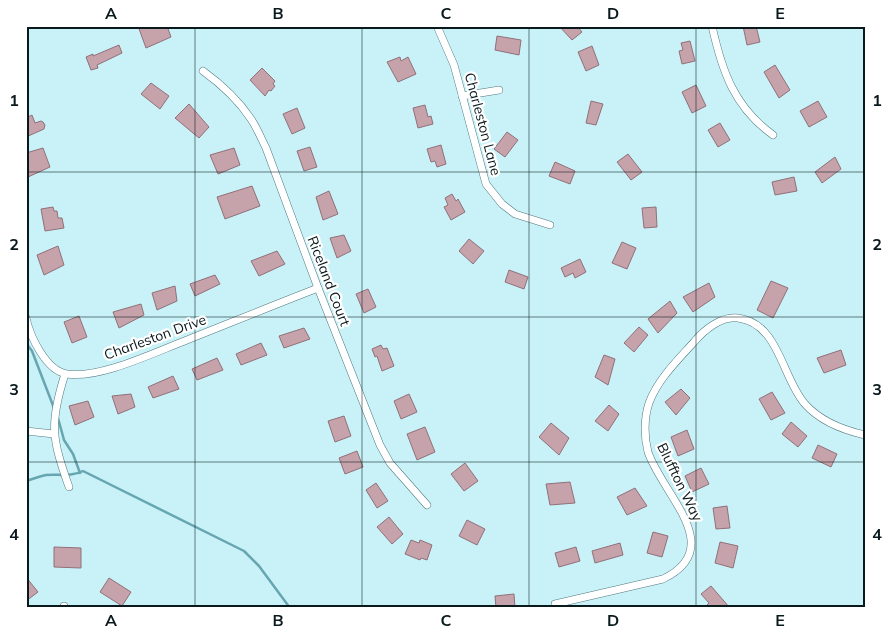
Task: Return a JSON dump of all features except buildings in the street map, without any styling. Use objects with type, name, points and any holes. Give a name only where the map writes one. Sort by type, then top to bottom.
[{"type":"street","name":"Charleston Lane","points":[[437,26],[454,65],[486,184],[502,204],[515,214],[550,225]]},
{"type":"street","points":[[712,26],[724,73],[737,97],[760,126],[773,135]]},
{"type":"street","name":"Riceland Court","points":[[203,71],[218,82],[240,105],[257,130],[380,445],[390,463],[427,505]]},
{"type":"street","points":[[462,96],[499,90]]},
{"type":"street","name":"Charleston Drive","points":[[65,374],[96,373],[318,288]]},
{"type":"street","points":[[26,318],[34,342],[43,357],[56,369],[65,374],[53,421],[58,455],[69,487]]},
{"type":"street","name":"Bluffton Way","points":[[555,604],[663,579],[683,567],[687,561],[692,538],[648,451],[645,422],[652,394],[668,371],[700,335],[716,324],[735,318],[753,322],[759,326],[768,336],[790,380],[805,403],[817,415],[831,423],[865,435]]},
{"type":"street","points":[[26,431],[54,434]]},
{"type":"waterway","points":[[26,343],[32,351],[54,408]]},
{"type":"waterway","points":[[58,418],[64,440],[73,454],[80,473]]},
{"type":"waterway","points":[[26,481],[46,475],[70,475],[83,471],[244,551],[259,566],[290,608]]}]
